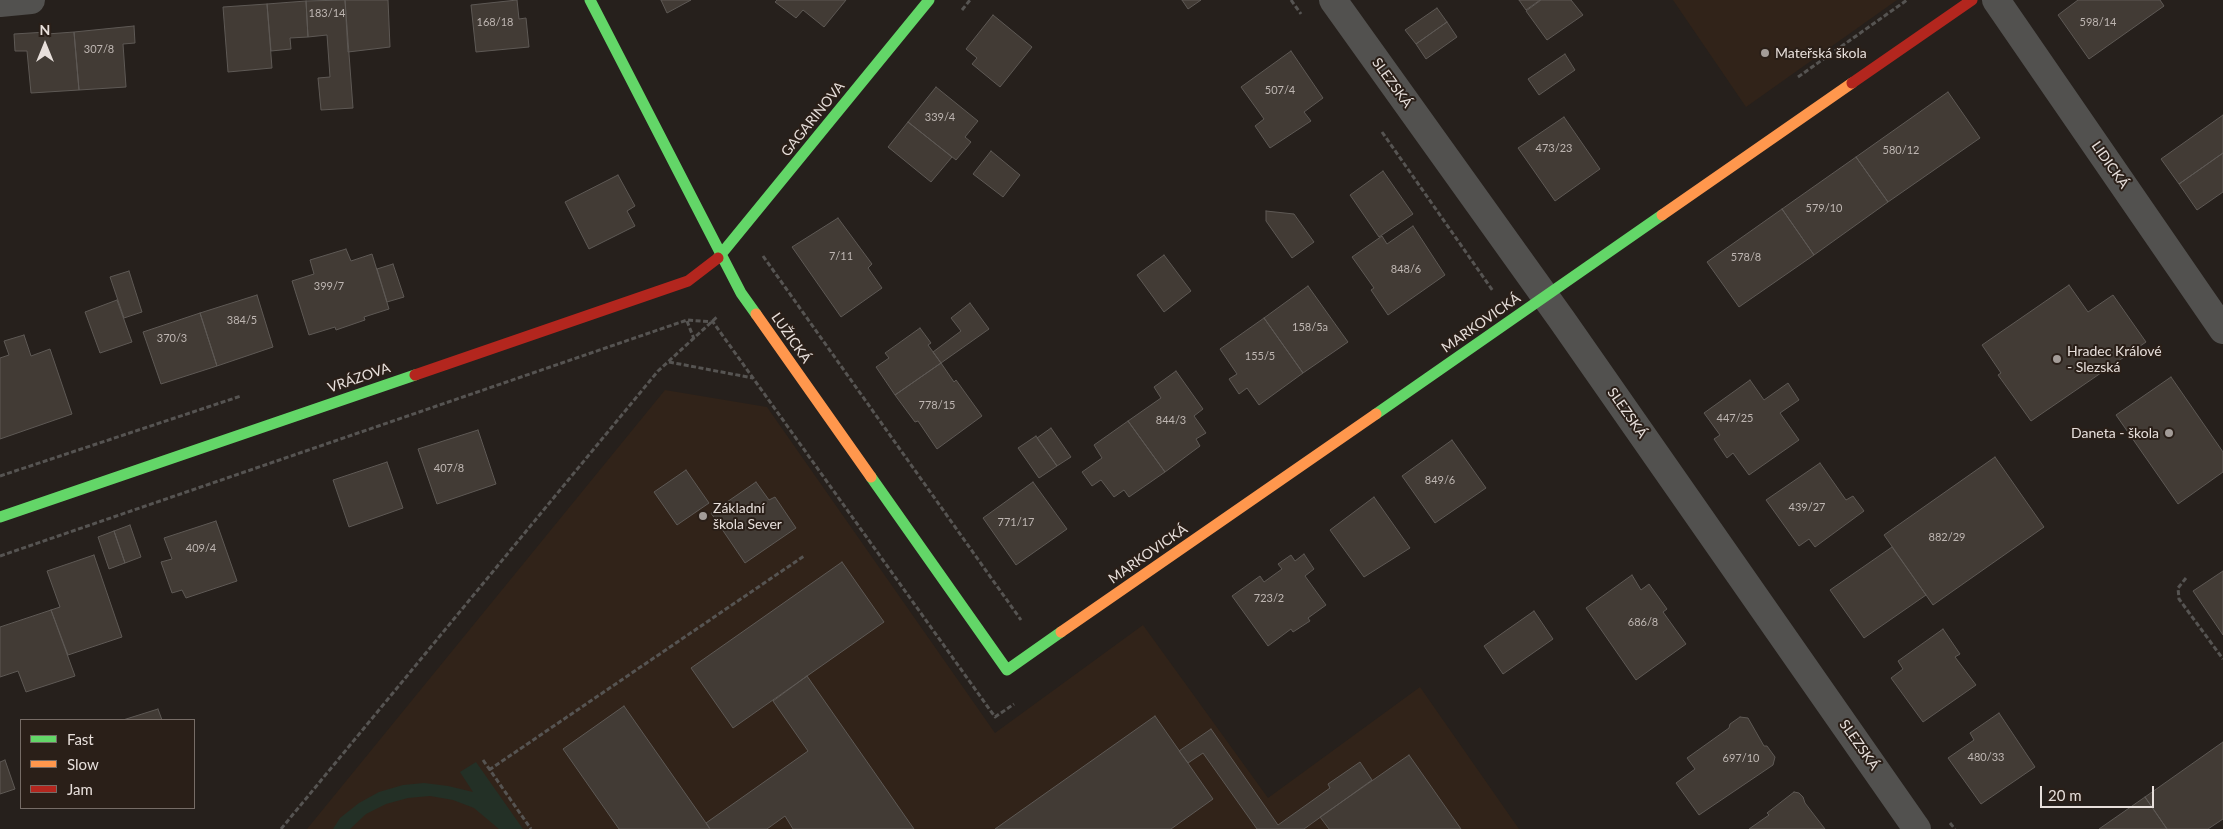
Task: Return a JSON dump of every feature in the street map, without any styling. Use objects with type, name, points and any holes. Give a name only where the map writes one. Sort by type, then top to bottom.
[{"type":"street","points":[[0,3],[31,0]]},
{"type":"street","name":"LUŽICKÁ","points":[[590,0],[720,256],[741,293],[1007,670]]},
{"type":"street","name":"GAGARINOVA","points":[[720,256],[929,0]]},
{"type":"street","name":"SLEZSKÁ","points":[[1333,0],[1545,297],[1917,829]]},
{"type":"street","name":"MARKOVICKÁ","points":[[1007,670],[1972,0]]},
{"type":"street","name":"LIDICKÁ","points":[[1996,0],[2223,330]]},
{"type":"street","name":"VRÁZOVA","points":[[0,517],[674,287],[698,274],[720,256]]},
{"type":"path","points":[[1291,0],[1302,16]]},
{"type":"path","points":[[1381,130],[1493,291]]},
{"type":"path","points":[[770,266],[1022,622]]},
{"type":"path","points":[[280,829],[668,362],[713,322],[741,293]]},
{"type":"path","points":[[684,313],[694,339]]},
{"type":"path","points":[[0,556],[687,320],[713,322]]},
{"type":"path","points":[[713,322],[995,718],[1019,700]]},
{"type":"path","points":[[668,362],[753,378]]},
{"type":"path","points":[[489,770],[804,556]]},
{"type":"path","points":[[2186,578],[2178,588],[2179,599],[2223,660]]},
{"type":"path","points":[[482,760],[531,829]]},
{"type":"shaded area","name":"Mateřská škola","points":[[1673,0],[1897,0],[1746,107]]},
{"type":"shaded area","name":"Základní škola Sever","points":[[665,390],[767,407],[995,733],[1143,625],[1268,798],[1420,687],[1519,829],[307,829]]},
{"type":"green space","points":[[476,762],[523,829],[499,829],[474,808],[453,800],[430,796],[408,798],[386,804],[366,814],[350,829],[333,829],[340,818],[359,803],[379,792],[403,785],[424,783],[473,792],[460,772]]},
{"type":"building","points":[[345,0],[388,0],[390,47],[348,52]]},
{"type":"building","points":[[345,0],[353,108],[321,110],[318,78],[330,77],[327,35],[308,37],[306,1]]},
{"type":"building","points":[[517,0],[519,19],[526,18],[529,47],[476,52],[471,5]]},
{"type":"building","points":[[661,0],[691,0],[667,13]]},
{"type":"building","points":[[777,0],[846,0],[824,27],[803,10],[796,18],[775,2]]},
{"type":"building","points":[[1182,0],[1201,0],[1188,9]]},
{"type":"building","points":[[1519,0],[1540,0],[1526,10]]},
{"type":"building","points":[[1541,0],[1571,0],[1583,15],[1547,40],[1526,11]]},
{"type":"building","points":[[2078,0],[2160,0],[2164,6],[2089,59],[2058,15]]},
{"type":"building","points":[[306,1],[308,37],[290,38],[291,49],[271,51],[267,4]]},
{"type":"building","points":[[267,4],[272,68],[228,72],[223,7]]},
{"type":"building","points":[[1437,8],[1447,22],[1416,44],[1405,30]]},
{"type":"building","points":[[993,15],[1032,47],[1000,87],[972,64],[977,58],[966,49]]},
{"type":"building","points":[[1447,22],[1457,37],[1426,59],[1416,44]]},
{"type":"building","points":[[134,26],[135,43],[123,44],[126,87],[79,90],[74,32]]},
{"type":"building","points":[[47,32],[47,34],[74,32],[79,90],[31,93],[27,51],[15,51],[14,34]]},
{"type":"building","points":[[1291,51],[1323,98],[1304,112],[1311,121],[1270,148],[1255,126],[1264,119],[1241,87]]},
{"type":"building","points":[[1565,54],[1575,70],[1539,95],[1528,79]]},
{"type":"building","points":[[936,87],[978,121],[965,137],[971,142],[956,160],[908,122]]},
{"type":"building","points":[[1948,92],[1980,138],[1888,202],[1856,157]]},
{"type":"building","points":[[2223,115],[2223,153],[2179,184],[2161,159]]},
{"type":"building","points":[[1564,117],[1600,169],[1555,201],[1518,148]]},
{"type":"building","points":[[908,122],[952,157],[931,182],[888,147]]},
{"type":"building","points":[[991,151],[1020,175],[1003,197],[973,174]]},
{"type":"building","points":[[2223,153],[2223,192],[2197,210],[2179,184]]},
{"type":"building","points":[[1856,157],[1888,202],[1814,255],[1782,209]]},
{"type":"building","points":[[1383,171],[1413,214],[1379,237],[1350,195]]},
{"type":"building","points":[[618,175],[635,206],[627,211],[635,226],[589,249],[565,202]]},
{"type":"building","points":[[1782,209],[1814,255],[1739,307],[1707,262]]},
{"type":"building","points":[[1266,211],[1294,214],[1314,242],[1292,258],[1266,221]]},
{"type":"building","points":[[838,218],[872,264],[868,268],[882,288],[841,317],[792,247]]},
{"type":"building","points":[[1413,226],[1445,275],[1388,315],[1371,290],[1374,288],[1352,257],[1382,236],[1387,244]]},
{"type":"building","points":[[346,249],[351,261],[372,254],[389,309],[364,317],[365,320],[336,330],[335,327],[309,335],[292,281],[314,274],[310,260]]},
{"type":"building","points":[[1164,255],[1191,291],[1164,312],[1137,275]]},
{"type":"building","points":[[393,264],[404,297],[387,302],[377,269]]},
{"type":"building","points":[[129,271],[142,312],[124,318],[110,277]]},
{"type":"building","name":"Hradec Králové - Slezská","points":[[2069,285],[2088,312],[2113,295],[2146,342],[2031,421],[1998,375],[2001,373],[1982,345]]},
{"type":"building","points":[[1308,286],[1348,342],[1303,373],[1264,318]]},
{"type":"building","points":[[257,295],[273,347],[217,366],[200,313]]},
{"type":"building","points":[[117,300],[132,342],[100,353],[85,312]]},
{"type":"building","points":[[970,303],[989,329],[941,363],[933,352],[961,331],[951,318]]},
{"type":"building","points":[[200,313],[217,366],[161,384],[143,332]]},
{"type":"building","points":[[1264,318],[1303,373],[1259,405],[1247,388],[1239,394],[1229,379],[1237,374],[1220,349]]},
{"type":"building","points":[[920,328],[931,343],[928,345],[941,363],[895,395],[876,367],[889,358],[885,353]]},
{"type":"building","points":[[24,335],[31,356],[50,349],[72,414],[0,439],[0,358],[9,355],[4,341]]},
{"type":"building","points":[[941,363],[982,416],[937,449],[918,421],[915,422],[895,395]]},
{"type":"building","points":[[1176,371],[1203,409],[1194,416],[1206,433],[1196,439],[1200,446],[1165,472],[1128,421],[1161,398],[1154,387]]},
{"type":"building","name":"Daneta - škola","points":[[2171,377],[2223,452],[2223,472],[2178,504],[2116,415]]},
{"type":"building","points":[[1750,380],[1764,400],[1788,383],[1799,400],[1780,413],[1799,440],[1749,475],[1733,453],[1727,458],[1714,439],[1720,435],[1704,413]]},
{"type":"building","points":[[1128,421],[1165,472],[1129,497],[1124,490],[1114,497],[1101,480],[1092,486],[1082,472],[1102,458],[1094,445]]},
{"type":"building","points":[[1051,428],[1071,457],[1057,466],[1037,438]]},
{"type":"building","points":[[478,430],[496,484],[437,504],[418,449]]},
{"type":"building","points":[[1036,436],[1057,466],[1039,478],[1018,448]]},
{"type":"building","points":[[1452,440],[1486,488],[1435,523],[1402,476]]},
{"type":"building","points":[[1995,457],[2044,527],[1933,605],[1884,535]]},
{"type":"building","points":[[387,462],[403,508],[349,527],[333,480]]},
{"type":"building","points":[[1820,463],[1846,500],[1853,496],[1864,511],[1815,547],[1809,539],[1799,546],[1766,500]]},
{"type":"building","points":[[686,470],[709,503],[677,525],[654,492]]},
{"type":"building","points":[[756,482],[769,500],[775,497],[796,528],[745,563],[711,513]]},
{"type":"building","points":[[1033,482],[1067,529],[1016,565],[983,518]]},
{"type":"building","points":[[1374,497],[1410,548],[1364,577],[1330,530]]},
{"type":"building","points":[[216,521],[237,581],[186,598],[182,590],[172,593],[161,562],[172,559],[164,538]]},
{"type":"building","points":[[130,525],[141,557],[125,563],[114,531]]},
{"type":"building","points":[[114,531],[125,563],[109,569],[98,537]]},
{"type":"building","points":[[1892,547],[1926,595],[1864,638],[1830,590]]},
{"type":"building","points":[[1304,554],[1314,569],[1305,576],[1326,605],[1308,618],[1310,621],[1293,632],[1291,629],[1268,646],[1232,596],[1260,576],[1264,582],[1282,569],[1278,564],[1291,555],[1295,561]]},
{"type":"building","points":[[94,555],[122,637],[68,655],[51,610],[60,607],[47,571]]},
{"type":"building","points":[[842,562],[884,622],[733,728],[691,668]]},
{"type":"building","points":[[2223,571],[2223,635],[2193,591]]},
{"type":"building","points":[[1632,575],[1641,590],[1649,584],[1667,609],[1663,612],[1686,644],[1636,680],[1586,608]]},
{"type":"building","points":[[51,610],[75,676],[26,692],[18,671],[0,677],[0,627]]},
{"type":"building","points":[[1534,611],[1553,639],[1503,674],[1484,646]]},
{"type":"building","points":[[1943,629],[1960,654],[1955,657],[1976,685],[1923,722],[1891,678],[1903,669],[1898,661]]},
{"type":"building","points":[[807,676],[914,829],[793,829],[785,816],[767,829],[710,829],[706,823],[808,751],[773,701]]},
{"type":"building","points":[[624,706],[710,829],[619,829],[563,749]]},
{"type":"building","points":[[158,709],[162,719],[126,719]]},
{"type":"building","points":[[1999,713],[2035,767],[1981,804],[1948,758],[1974,740],[1970,733]]},
{"type":"building","points":[[1155,716],[1213,799],[1171,829],[995,829]]},
{"type":"building","points":[[1740,717],[1748,718],[1764,746],[1767,746],[1775,757],[1773,765],[1699,815],[1676,783],[1695,769],[1687,758],[1729,728],[1730,724]]},
{"type":"building","points":[[1211,729],[1278,825],[1330,788],[1328,784],[1360,762],[1372,780],[1304,829],[1257,829],[1203,753],[1188,763],[1179,751]]},
{"type":"building","points":[[2223,742],[2223,819],[2208,829],[2167,829],[2145,797]]},
{"type":"building","points":[[1409,755],[1461,829],[1329,829],[1320,817]]},
{"type":"building","points":[[5,760],[15,789],[0,794],[0,762]]},
{"type":"building","points":[[1794,792],[1799,793],[1803,797],[1805,803],[1825,829],[1749,829],[1769,815],[1767,813]]},
{"type":"building","points":[[2145,797],[2167,829],[2099,829]]},
{"type":"traffic: fast","points":[[590,0],[741,293],[756,314]]},
{"type":"traffic: fast","points":[[718,258],[929,0]]},
{"type":"traffic: fast","points":[[1376,414],[1662,215]]},
{"type":"traffic: fast","points":[[0,517],[415,375]]},
{"type":"traffic: fast","points":[[871,477],[1007,670],[1061,632]]},
{"type":"traffic: slow","points":[[1662,215],[1852,83]]},
{"type":"traffic: slow","points":[[756,314],[871,477]]},
{"type":"traffic: slow","points":[[1061,632],[1376,414]]},
{"type":"traffic: jam","points":[[1852,83],[1972,0]]},
{"type":"traffic: jam","points":[[415,375],[688,281],[718,258]]},
{"type":"place","name":"Mateřská škola","points":[[1765,53]]},
{"type":"place","name":"Hradec Králové - Slezská","points":[[2057,359]]},
{"type":"place","name":"Daneta - škola","points":[[2169,433]]},
{"type":"place","name":"Základní škola Sever","points":[[703,516]]}]
